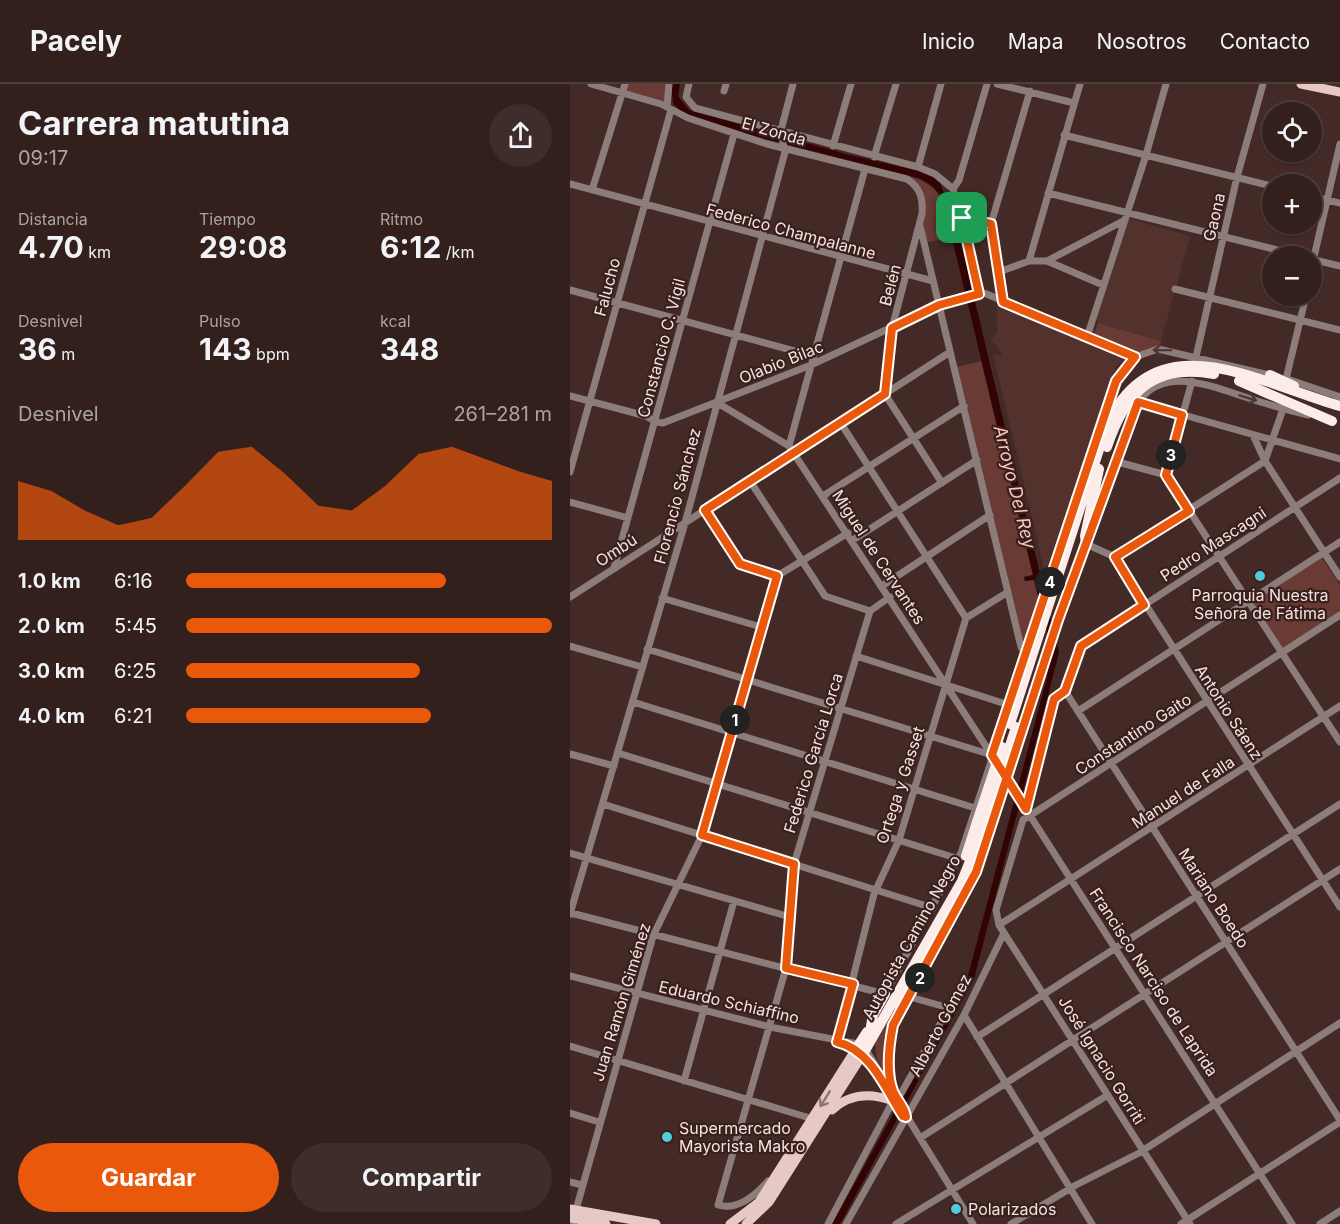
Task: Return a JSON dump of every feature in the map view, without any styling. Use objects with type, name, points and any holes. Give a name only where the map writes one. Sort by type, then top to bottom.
[{"type":"highway","name":"Autopista Camino Negro","points":[[858,1048],[873,1029],[962,881],[1013,726],[1044,641],[1055,586],[1107,425],[1120,399],[1141,379],[1171,366],[1200,365],[1339,404]]},
{"type":"highway","name":"Autopista Camino Negro","points":[[1055,586],[1120,412],[1143,386],[1161,377],[1188,371],[1339,404]]},
{"type":"highway","points":[[1270,375],[1339,404]]},
{"type":"highway","points":[[1239,381],[1336,422]]},
{"type":"highway","points":[[1086,544],[1085,536],[1100,469]]},
{"type":"highway","points":[[873,1029],[921,975]]},
{"type":"highway","points":[[873,1029],[873,1015],[885,994]]},
{"type":"main road","points":[[1300,84],[1340,92]]},
{"type":"main road","points":[[746,1224],[769,1202],[826,1116],[858,1048]]},
{"type":"main road","points":[[730,1224],[759,1202],[858,1048]]},
{"type":"main road","points":[[826,1116],[841,1103],[858,1097],[879,1096],[896,1100]]},
{"type":"main road","points":[[572,1216],[606,1224]]},
{"type":"main road","points":[[572,1216],[656,1224]]},
{"type":"street","name":"El Zonda","points":[[591,84],[669,108],[734,134],[907,179],[914,184],[922,197],[920,221]]},
{"type":"street","points":[[592,190],[625,84]]},
{"type":"street","name":"Falucho","points":[[570,472],[669,108],[669,84]]},
{"type":"street","points":[[689,84],[686,97],[695,108],[792,136],[918,167],[935,174],[953,189],[983,294],[1135,357]]},
{"type":"street","points":[[780,132],[793,84]]},
{"type":"street","points":[[832,146],[851,84]]},
{"type":"street","points":[[874,157],[896,84]]},
{"type":"street","points":[[918,167],[941,84]]},
{"type":"street","points":[[953,189],[959,180],[987,84]]},
{"type":"street","points":[[997,84],[1025,88],[1074,103]]},
{"type":"street","points":[[1029,261],[1080,84]]},
{"type":"street","points":[[1087,337],[1146,155],[1166,84]]},
{"type":"street","name":"Gaona","points":[[1196,357],[1222,238],[1263,84]]},
{"type":"street","points":[[1003,302],[991,224],[1025,88]]},
{"type":"street","name":"Florencio Sánchez","points":[[571,913],[685,523],[716,402],[763,237],[785,152],[780,132]]},
{"type":"street","name":"Constancio C. Vigil","points":[[614,568],[734,134]]},
{"type":"street","points":[[1064,135],[1262,183]]},
{"type":"street","points":[[1315,246],[1340,144]]},
{"type":"street","points":[[791,449],[813,356],[865,169]]},
{"type":"street","name":"Federico Champalanne","points":[[570,184],[906,276],[933,281]]},
{"type":"street","points":[[1048,193],[1126,217],[1262,247]]},
{"type":"street","points":[[1322,199],[1340,203]]},
{"type":"street","points":[[1047,261],[1126,217]]},
{"type":"street","points":[[962,218],[991,224]]},
{"type":"street","points":[[920,221],[1021,647],[1026,655]]},
{"type":"street","name":"Belén","points":[[885,394],[892,328],[920,221]]},
{"type":"street","points":[[999,272],[1029,261],[1047,261],[1103,285]]},
{"type":"street","points":[[1322,262],[1340,266]]},
{"type":"street","points":[[1175,289],[1340,330]]},
{"type":"street","points":[[570,290],[813,356]]},
{"type":"street","name":"Olabio Bilac","points":[[656,422],[663,423],[811,365],[939,305],[1001,290]]},
{"type":"street","points":[[1286,379],[1304,306]]},
{"type":"street","points":[[571,913],[885,994],[959,859],[1038,620],[1055,586],[1116,381],[1135,357],[1158,349],[1286,379],[1339,404]]},
{"type":"street","name":"Ombú","points":[[570,597],[750,481],[791,449],[840,423],[950,352]]},
{"type":"street","points":[[896,1100],[890,1043],[894,1023],[976,872],[1006,779],[1044,641],[1058,620],[1114,461],[1138,402],[1158,386],[1177,381],[1192,381],[1283,409],[1336,422]]},
{"type":"street","points":[[1166,475],[1192,381]]},
{"type":"street","points":[[885,394],[942,483]]},
{"type":"street","points":[[570,396],[646,416],[656,422]]},
{"type":"street","name":"Miguel de Cervantes","points":[[716,402],[791,449],[853,540],[992,755]]},
{"type":"street","points":[[1138,402],[1340,459]]},
{"type":"street","points":[[823,495],[964,406]]},
{"type":"street","points":[[1086,544],[1115,557],[1265,461],[1283,409]]},
{"type":"street","points":[[840,423],[966,618],[1008,591]]},
{"type":"street","points":[[1253,435],[1265,461],[1340,577]]},
{"type":"street","points":[[853,540],[977,460]]},
{"type":"street","points":[[1114,461],[1166,475],[1340,742]]},
{"type":"street","name":"Pedro Mascagni","points":[[1027,809],[1054,699],[1065,691],[1081,646],[1340,478]]},
{"type":"street","points":[[750,481],[801,561],[828,598],[870,611],[890,597]]},
{"type":"street","points":[[570,502],[628,518]]},
{"type":"street","points":[[705,510],[740,564],[777,576],[848,533]]},
{"type":"street","points":[[882,586],[990,515]]},
{"type":"street","points":[[1078,711],[1340,542]]},
{"type":"street","name":"Antonio Sáenz","points":[[1115,557],[1173,651],[1340,907]]},
{"type":"street","name":"Juan Ramón Giménez","points":[[572,1216],[653,936],[702,835],[777,576]]},
{"type":"street","points":[[662,598],[761,627]]},
{"type":"street","name":"Federico García Lorca","points":[[786,1161],[755,1196],[728,1207],[718,1206],[786,968],[794,864],[870,611]]},
{"type":"street","name":"Constantino Gaito","points":[[996,910],[1027,809],[1112,763],[1340,615]]},
{"type":"street","name":"Ortega y Gasset","points":[[837,1042],[876,890],[899,840],[944,684],[966,618]]},
{"type":"street","points":[[570,646],[642,668]]},
{"type":"street","points":[[647,649],[992,755]]},
{"type":"street","points":[[856,656],[1009,705]]},
{"type":"street","name":"Mariano Boedo","points":[[1065,691],[1340,1121]]},
{"type":"street","points":[[633,702],[975,808]]},
{"type":"street","name":"Manuel de Falla","points":[[1071,880],[1340,706]]},
{"type":"street","points":[[618,753],[959,859]]},
{"type":"street","points":[[570,754],[614,766]]},
{"type":"street","name":"Francisco Narciso de Laprida","points":[[992,755],[1292,1224]]},
{"type":"street","points":[[603,804],[933,908]]},
{"type":"street","points":[[977,1036],[1116,950],[1340,804]]},
{"type":"street","points":[[570,853],[790,917]]},
{"type":"street","points":[[920,1138],[1075,1041],[1340,869]]},
{"type":"street","points":[[999,925],[1071,880]]},
{"type":"street","points":[[684,1081],[734,901]]},
{"type":"street","name":"José Ignacio Gorriti","points":[[996,910],[999,925],[1144,1150],[1186,1223]]},
{"type":"street","name":"Alberto Gómez","points":[[849,1222],[905,1114],[964,1016],[1004,933]]},
{"type":"street","name":"Eduardo Schiaffino","points":[[570,976],[858,1048]]},
{"type":"street","points":[[828,1224],[949,1008],[910,997]]},
{"type":"street","points":[[964,1016],[1092,1224]]},
{"type":"street","points":[[1011,1224],[1070,1188],[1144,1150],[1340,1023]]},
{"type":"street","points":[[570,1046],[813,1119]]},
{"type":"street","points":[[858,1048],[896,1100],[973,1224]]},
{"type":"street","points":[[896,1224],[1108,1095]]},
{"type":"street","points":[[570,1113],[599,1122]]},
{"type":"street","points":[[1186,1223],[1340,1121]]},
{"type":"street","points":[[570,1182],[582,1185]]},
{"type":"street","points":[[1320,1224],[1340,1211]]},
{"type":"shaded area","points":[[625,84],[669,84],[666,102],[623,93]]},
{"type":"shaded area","points":[[909,176],[930,185],[936,192],[943,207],[950,238],[923,243],[922,197],[907,179]]},
{"type":"shaded area","points":[[1129,219],[1190,236],[1161,341],[1098,323],[1096,318]]},
{"type":"shaded area","points":[[997,306],[1126,358],[1116,366],[1045,573],[993,354],[1003,356],[991,339],[997,333]]},
{"type":"shaded area","points":[[1098,323],[1161,341],[1159,347],[1135,354],[1093,337]]},
{"type":"shaded area","points":[[981,361],[1033,575],[1024,577],[1025,581],[1034,579],[1039,602],[1024,646],[957,367]]},
{"type":"shaded area","points":[[1322,558],[1340,585],[1340,611],[1282,648],[1252,602]]},
{"type":"shaded area","points":[[889,1019],[892,1021],[886,1051],[887,1078],[877,1059],[875,1043]]},
{"type":"water","name":"Arroyo Del Rey","points":[[671,84],[680,84],[678,96],[689,110],[846,154],[919,171],[939,180],[958,230],[1059,653],[974,979],[840,1224],[832,1224],[966,983],[1047,677],[1051,649],[1034,580],[1025,581],[1024,577],[1033,575],[942,197],[932,186],[921,179],[719,127],[683,114],[673,103]]},
{"type":"place","name":"Parroquia Nuestra Señora de Fátima","points":[[1260,576]]},
{"type":"place","name":"Supermercado Mayorista Makro","points":[[667,1137]]},
{"type":"place","name":"Polarizados","points":[[956,1209]]},
{"type":"route","points":[[962,218],[979,294],[939,305],[892,328],[883,388],[885,394],[705,510],[740,564],[777,576],[702,835],[794,864],[786,968],[853,984],[837,1042],[848,1044],[863,1054],[903,1116],[906,1117],[905,1111],[893,1092],[890,1062],[893,1025],[976,872],[991,829],[1006,779],[1058,620],[1078,569],[1114,461],[1138,402],[1182,415],[1166,475],[1189,511],[1115,557],[1144,605],[1081,646],[1077,651],[1065,691],[1054,699],[1026,809],[1006,779],[992,755],[1116,381],[1135,357],[1003,302],[990,230],[991,224],[962,218]]}]
